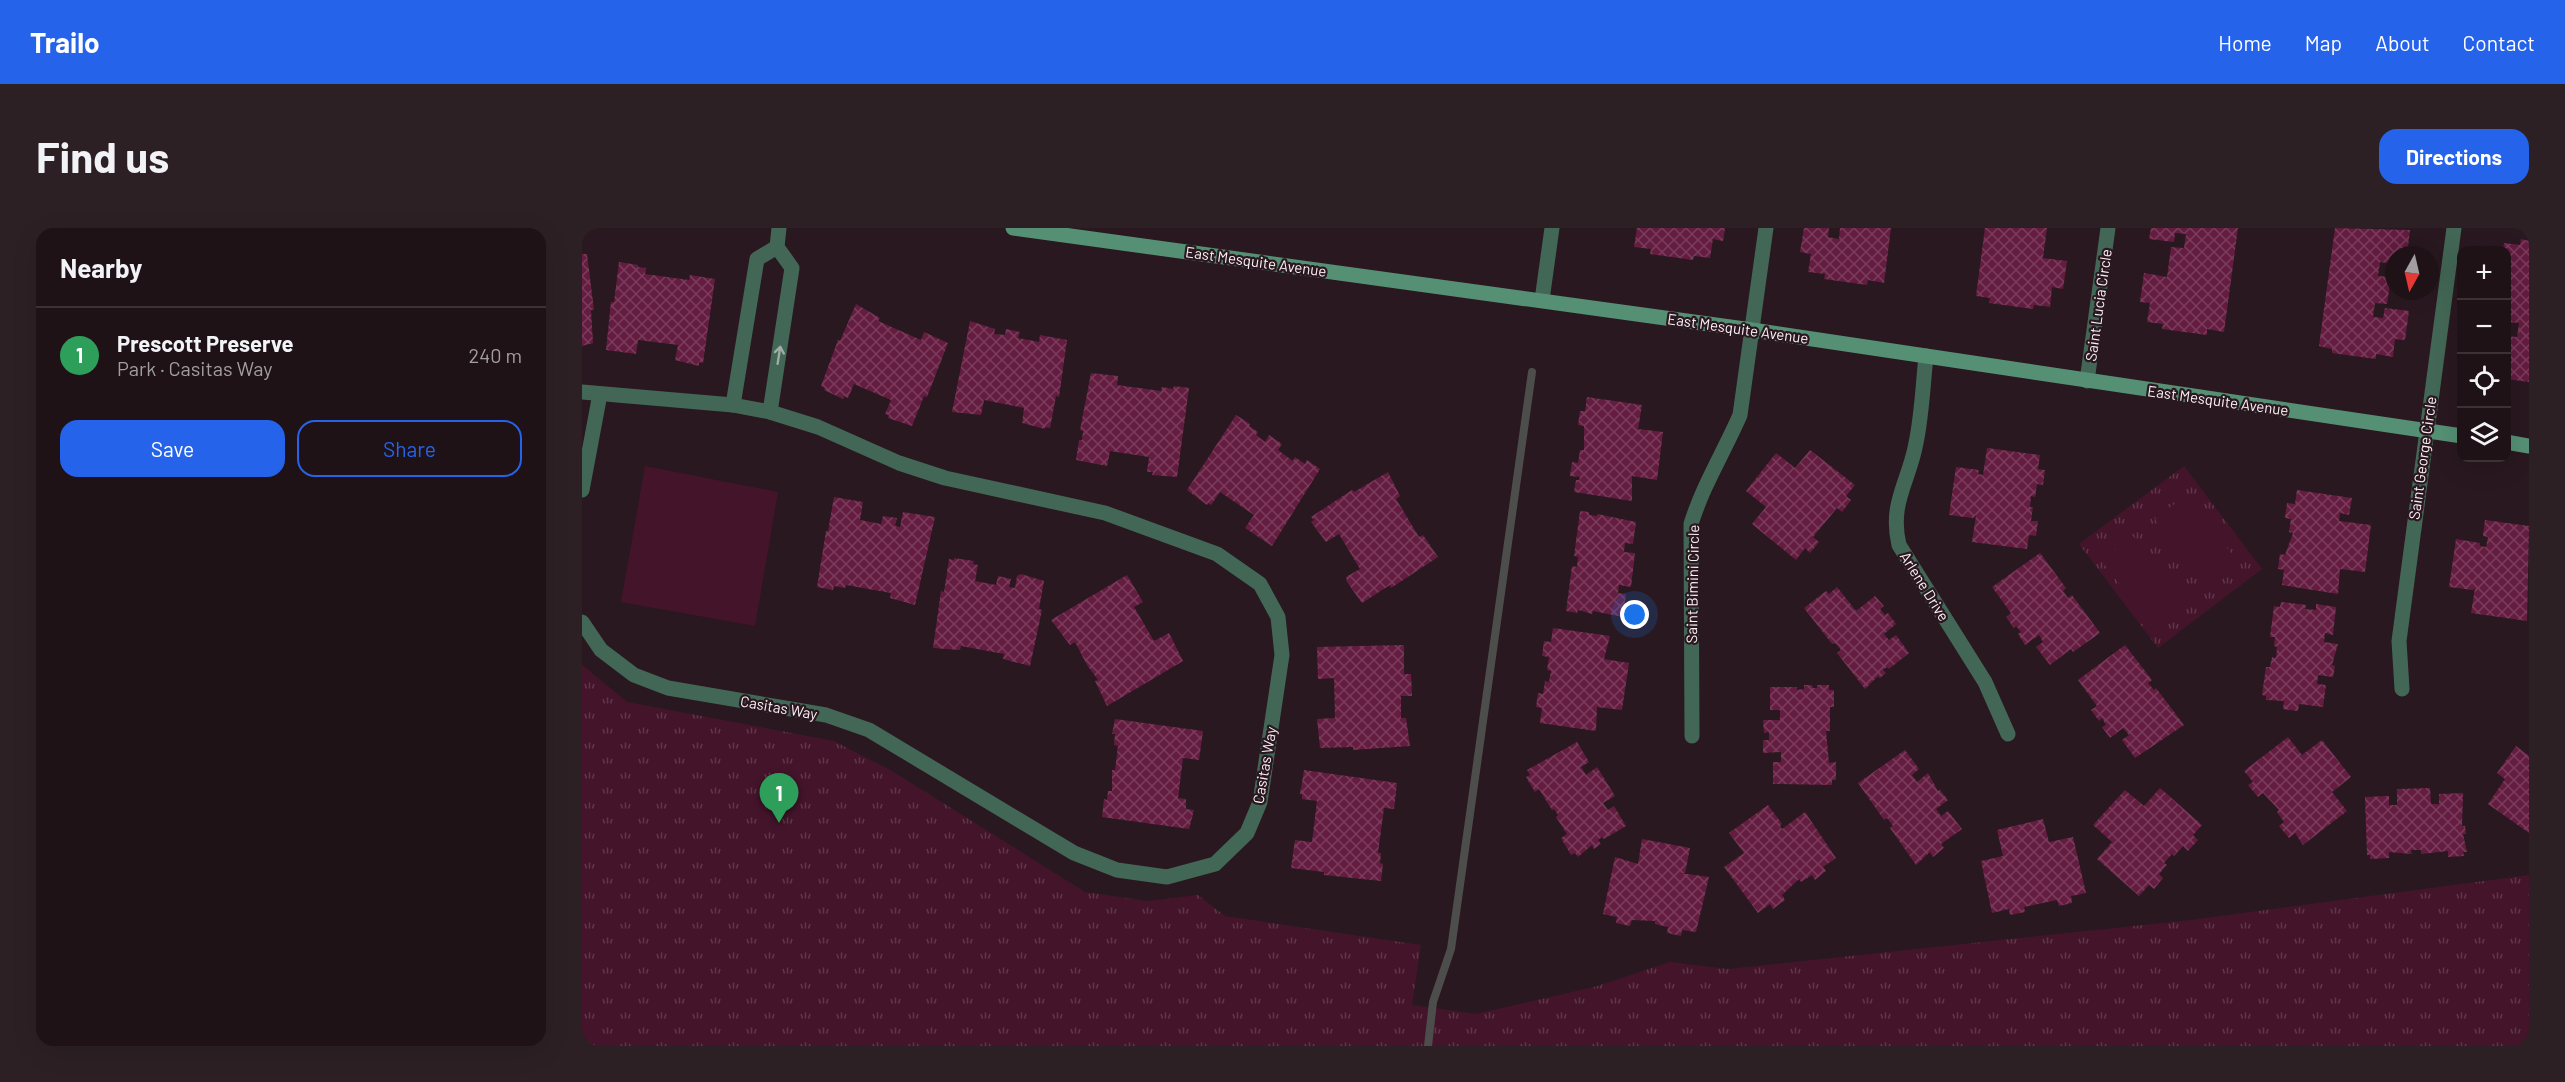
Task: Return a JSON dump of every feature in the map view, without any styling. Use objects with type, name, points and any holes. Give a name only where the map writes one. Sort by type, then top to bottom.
[{"type":"street","points":[[770,412],[792,268],[777,247],[779,228]]},
{"type":"street","name":"East Mesquite Avenue","points":[[1013,228],[1752,330],[2457,435]]},
{"type":"street","points":[[1542,300],[1552,228]]},
{"type":"street","name":"Saint Bimini Circle","points":[[1692,736],[1691,524],[1700,493],[1729,441],[1740,415],[1766,228]]},
{"type":"street","name":"Saint Lucia Circle","points":[[2087,381],[2108,228]]},
{"type":"street","name":"Saint George Circle","points":[[2402,689],[2399,640],[2425,431],[2454,228]]},
{"type":"street","points":[[733,405],[757,259],[777,247]]},
{"type":"street","name":"Arlene Drive","points":[[1926,356],[1916,444],[1897,505],[1894,524],[1899,545],[1985,682],[2008,734]]},
{"type":"street","name":"Casitas Way","points":[[582,392],[733,405],[770,412],[818,427],[899,463],[945,478],[1105,513],[1217,554],[1260,584],[1278,617],[1282,655],[1260,802],[1247,832],[1215,864],[1167,877],[1117,870],[1074,854],[869,730],[826,715],[668,688],[634,675],[601,650],[582,622]]},
{"type":"street","points":[[582,490],[600,394]]},
{"type":"street","points":[[2511,443],[2529,446]]},
{"type":"green space","points":[[645,466],[778,492],[755,626],[621,602]]},
{"type":"green space","points":[[2184,466],[2262,569],[2158,648],[2079,544]]},
{"type":"green space","points":[[2186,495],[2239,563],[2207,587],[2155,519]]},
{"type":"green space","points":[[2133,536],[2186,604],[2154,628],[2101,560]]},
{"type":"green space","points":[[582,665],[627,702],[834,741],[892,771],[1085,892],[1148,901],[1198,895],[1225,916],[1421,945],[1412,1005],[1476,1014],[1594,987],[1670,962],[1728,969],[2191,920],[2529,875],[2529,1046],[582,1046]]},
{"type":"building","points":[[1637,228],[1725,228],[1723,241],[1713,239],[1710,258],[1694,256],[1693,260],[1650,254],[1651,249],[1634,247]]},
{"type":"building","points":[[1804,228],[1829,228],[1828,237],[1839,239],[1840,228],[1891,228],[1884,283],[1868,280],[1867,285],[1824,279],[1825,274],[1808,272],[1811,254],[1800,252]]},
{"type":"building","points":[[1985,228],[2047,228],[2043,258],[2067,261],[2063,289],[2052,287],[2050,307],[2034,305],[2033,309],[1989,303],[1990,298],[1976,296]]},
{"type":"building","points":[[2151,228],[2238,228],[2224,332],[2207,329],[2207,335],[2162,329],[2163,324],[2147,322],[2150,303],[2140,302],[2144,273],[2167,277],[2171,247],[2184,248],[2186,234],[2175,233],[2174,242],[2149,239]]},
{"type":"building","points":[[2335,228],[2410,230],[2408,246],[2385,246],[2385,263],[2380,262],[2378,276],[2385,277],[2385,300],[2388,300],[2387,304],[2375,303],[2373,317],[2383,318],[2385,308],[2409,311],[2405,340],[2395,339],[2393,357],[2376,354],[2376,359],[2332,353],[2332,349],[2319,346]]},
{"type":"building","points":[[2521,239],[2529,241],[2529,382],[2511,380],[2511,336],[2517,337],[2519,323],[2511,322],[2511,246],[2504,246],[2504,243],[2520,245]]},
{"type":"building","points":[[582,254],[587,254],[594,310],[591,310],[593,343],[582,346]]},
{"type":"building","points":[[619,262],[646,268],[645,274],[689,280],[690,275],[715,279],[703,363],[699,362],[699,366],[675,360],[678,345],[638,340],[636,354],[606,350],[611,302],[614,302]]},
{"type":"building","points":[[856,304],[880,318],[878,321],[921,340],[924,332],[948,343],[927,397],[924,396],[912,426],[888,418],[889,415],[885,414],[891,400],[854,384],[848,398],[844,396],[843,399],[824,390],[825,388],[821,386],[838,340],[840,341]]},
{"type":"building","points":[[970,321],[995,329],[994,334],[1005,335],[1006,329],[1020,332],[1018,338],[1039,342],[1040,335],[1067,340],[1059,397],[1056,396],[1050,428],[1045,427],[1045,429],[1022,423],[1024,408],[984,400],[981,415],[952,412]]},
{"type":"building","points":[[1091,373],[1118,376],[1117,385],[1161,391],[1162,387],[1189,388],[1177,477],[1152,475],[1153,472],[1147,472],[1149,457],[1110,451],[1107,466],[1076,460],[1079,440],[1082,440],[1083,431],[1080,430]]},
{"type":"building","points":[[1587,397],[1642,405],[1638,429],[1663,432],[1657,480],[1632,476],[1632,501],[1574,492],[1576,480],[1580,477],[1570,476],[1572,462],[1578,463],[1580,450],[1584,450],[1584,426],[1578,425],[1580,411],[1585,411]]},
{"type":"building","points":[[1236,415],[1250,424],[1249,426],[1258,432],[1256,435],[1265,442],[1269,435],[1282,444],[1278,450],[1293,461],[1295,457],[1305,464],[1307,460],[1320,469],[1272,546],[1245,528],[1254,515],[1220,492],[1211,505],[1208,503],[1207,505],[1187,490]]},
{"type":"building","points":[[1987,448],[2040,455],[2038,469],[2045,470],[2043,485],[2037,484],[2035,497],[2031,496],[2030,507],[2033,507],[2031,521],[2038,521],[2036,536],[2029,535],[2027,549],[1972,542],[1976,515],[1973,518],[1949,515],[1956,467],[1979,470],[1978,474],[1983,475]]},
{"type":"building","points":[[1810,450],[1855,485],[1846,496],[1851,500],[1842,512],[1837,508],[1813,537],[1819,542],[1810,553],[1805,548],[1796,560],[1752,524],[1766,507],[1746,491],[1776,453],[1795,468]]},
{"type":"building","points":[[1388,472],[1400,496],[1396,499],[1419,537],[1423,535],[1438,557],[1391,588],[1390,585],[1362,603],[1346,577],[1360,569],[1339,534],[1326,542],[1311,522],[1314,520],[1311,517],[1352,490],[1354,492]]},
{"type":"building","points":[[2297,490],[2352,498],[2349,515],[2340,513],[2339,521],[2371,525],[2365,572],[2340,569],[2338,594],[2282,585],[2284,570],[2278,569],[2280,554],[2285,555],[2293,533],[2289,532],[2291,519],[2285,518],[2287,503],[2295,504]]},
{"type":"building","points":[[834,497],[863,502],[860,520],[881,524],[883,516],[897,518],[895,526],[900,527],[903,512],[935,517],[915,605],[890,598],[891,593],[846,585],[845,588],[834,586],[833,590],[817,587]]},
{"type":"building","points":[[1580,511],[1589,512],[1589,515],[1597,516],[1597,514],[1636,522],[1633,544],[1625,543],[1624,552],[1635,553],[1631,587],[1619,585],[1618,593],[1626,594],[1623,617],[1593,611],[1592,614],[1578,610],[1577,613],[1566,611],[1572,566],[1577,567],[1578,557],[1574,556]]},
{"type":"building","points":[[2485,520],[2529,526],[2527,621],[2471,613],[2475,588],[2473,590],[2449,587],[2456,539],[2480,543],[2480,546],[2486,547],[2488,537],[2483,536]]},
{"type":"building","points":[[2040,553],[2066,588],[2063,591],[2068,598],[2072,595],[2100,633],[2073,652],[2071,649],[2050,665],[2036,647],[2043,642],[2039,635],[2025,645],[2018,634],[2021,632],[2016,626],[2014,628],[2006,617],[2011,613],[1992,587]]},
{"type":"building","points":[[954,558],[974,561],[973,564],[978,565],[975,581],[996,585],[998,576],[1011,579],[1009,587],[1015,588],[1017,576],[1021,574],[1044,581],[1039,609],[1042,610],[1030,666],[1003,659],[1004,654],[961,646],[960,650],[933,648],[941,591],[944,592],[949,559],[954,560]]},
{"type":"building","points":[[1127,575],[1143,602],[1134,607],[1154,641],[1169,633],[1183,661],[1107,706],[1095,681],[1098,680],[1075,642],[1070,645],[1051,620]]},
{"type":"building","points":[[1837,587],[1856,611],[1875,596],[1884,606],[1880,609],[1885,615],[1888,613],[1896,624],[1884,634],[1889,640],[1896,635],[1909,653],[1889,669],[1887,667],[1883,670],[1886,673],[1880,678],[1878,676],[1865,689],[1837,653],[1841,650],[1835,643],[1832,644],[1804,608],[1826,591],[1829,594]]},
{"type":"building","points":[[2281,602],[2306,605],[2305,609],[2316,610],[2316,604],[2336,607],[2333,635],[2325,633],[2324,642],[2338,644],[2332,665],[2335,666],[2333,677],[2318,675],[2317,684],[2326,685],[2323,707],[2299,704],[2298,711],[2283,709],[2284,701],[2266,700],[2266,696],[2262,695],[2266,667],[2270,667],[2272,657],[2276,658],[2275,637],[2270,637],[2274,606],[2280,607]]},
{"type":"building","points":[[1553,628],[1610,636],[1604,659],[1629,663],[1622,710],[1597,707],[1596,731],[1540,723],[1542,708],[1536,707],[1538,693],[1543,694],[1545,681],[1549,682],[1551,671],[1547,670],[1549,657],[1542,656],[1544,641],[1551,642]]},
{"type":"building","points":[[1404,645],[1404,674],[1411,674],[1412,696],[1401,696],[1401,718],[1406,718],[1410,746],[1353,750],[1353,747],[1320,748],[1317,719],[1335,718],[1334,678],[1318,679],[1317,647]]},
{"type":"building","points":[[2125,645],[2152,680],[2148,683],[2154,690],[2156,688],[2184,725],[2135,758],[2122,740],[2129,735],[2123,728],[2110,738],[2102,727],[2106,725],[2102,718],[2099,721],[2091,710],[2097,706],[2078,680]]},
{"type":"building","points":[[1804,685],[1817,688],[1817,685],[1829,685],[1829,690],[1834,690],[1834,707],[1830,707],[1830,731],[1826,731],[1829,763],[1836,762],[1836,780],[1832,780],[1832,785],[1773,784],[1773,762],[1781,762],[1781,752],[1763,753],[1763,740],[1769,740],[1769,732],[1764,733],[1763,720],[1780,720],[1780,710],[1770,710],[1770,687],[1797,687],[1797,690],[1804,689]]},
{"type":"building","points":[[1115,719],[1203,731],[1199,760],[1183,758],[1178,798],[1186,799],[1186,809],[1194,810],[1189,829],[1102,817],[1104,799],[1107,800],[1108,791],[1112,791],[1112,770],[1115,770],[1118,746],[1114,745],[1115,734],[1112,734]]},
{"type":"building","points":[[2288,737],[2302,755],[2322,740],[2351,777],[2332,792],[2347,811],[2303,845],[2295,833],[2289,838],[2279,826],[2284,822],[2277,812],[2279,810],[2263,793],[2258,797],[2248,785],[2253,782],[2244,771]]},
{"type":"building","points":[[1577,742],[1589,762],[1581,767],[1586,775],[1597,767],[1615,796],[1603,803],[1608,810],[1614,806],[1626,826],[1604,839],[1602,837],[1598,840],[1601,844],[1594,849],[1592,845],[1578,857],[1575,853],[1571,855],[1561,838],[1567,834],[1556,817],[1558,815],[1554,809],[1552,810],[1539,789],[1535,792],[1526,777],[1530,775],[1527,770]]},
{"type":"building","points":[[2516,746],[2529,756],[2529,833],[2488,804],[2505,779],[2497,773]]},
{"type":"building","points":[[1905,750],[1919,769],[1912,775],[1917,782],[1928,773],[1938,791],[1940,790],[1948,800],[1936,809],[1941,816],[1948,811],[1962,829],[1941,844],[1944,848],[1933,857],[1930,852],[1916,865],[1890,828],[1893,826],[1887,818],[1884,820],[1858,783]]},
{"type":"building","points":[[1304,770],[1397,783],[1394,809],[1384,808],[1378,853],[1381,853],[1380,863],[1383,864],[1381,881],[1324,875],[1324,872],[1291,868],[1295,840],[1312,842],[1317,801],[1302,799],[1302,794],[1300,794]]},
{"type":"building","points":[[2160,788],[2202,825],[2193,835],[2198,840],[2188,851],[2183,846],[2174,856],[2172,854],[2164,863],[2167,865],[2159,874],[2163,878],[2154,889],[2149,885],[2139,896],[2097,859],[2112,842],[2093,825],[2125,790],[2144,806]]},
{"type":"building","points":[[2430,788],[2431,804],[2439,804],[2439,794],[2463,793],[2462,826],[2465,826],[2466,834],[2463,834],[2467,852],[2463,852],[2464,856],[2448,857],[2448,851],[2421,854],[2421,850],[2411,850],[2412,854],[2389,852],[2389,858],[2370,859],[2370,855],[2367,855],[2365,797],[2389,796],[2389,805],[2397,805],[2397,789]]},
{"type":"building","points":[[1768,805],[1782,824],[1780,826],[1782,829],[1805,812],[1836,858],[1823,867],[1826,871],[1815,880],[1812,875],[1801,882],[1799,879],[1782,895],[1785,900],[1773,909],[1770,904],[1758,913],[1724,867],[1744,853],[1729,833]]},
{"type":"building","points":[[2043,819],[2049,842],[2073,837],[2086,893],[2071,896],[2072,903],[2059,906],[2057,900],[2024,907],[2025,912],[2010,915],[2009,909],[1992,913],[1981,861],[2003,856],[1997,830]]},
{"type":"building","points":[[1642,839],[1690,848],[1685,873],[1680,873],[1709,877],[1696,932],[1682,930],[1681,936],[1667,933],[1668,927],[1655,924],[1655,921],[1632,920],[1630,926],[1616,923],[1617,917],[1603,914],[1615,857],[1638,864]]},
{"type":"waterway","points":[[1428,1046],[1433,1002],[1451,949],[1532,372]]},
{"type":"place","name":"Prescott Preserve","points":[[779,823]]}]
